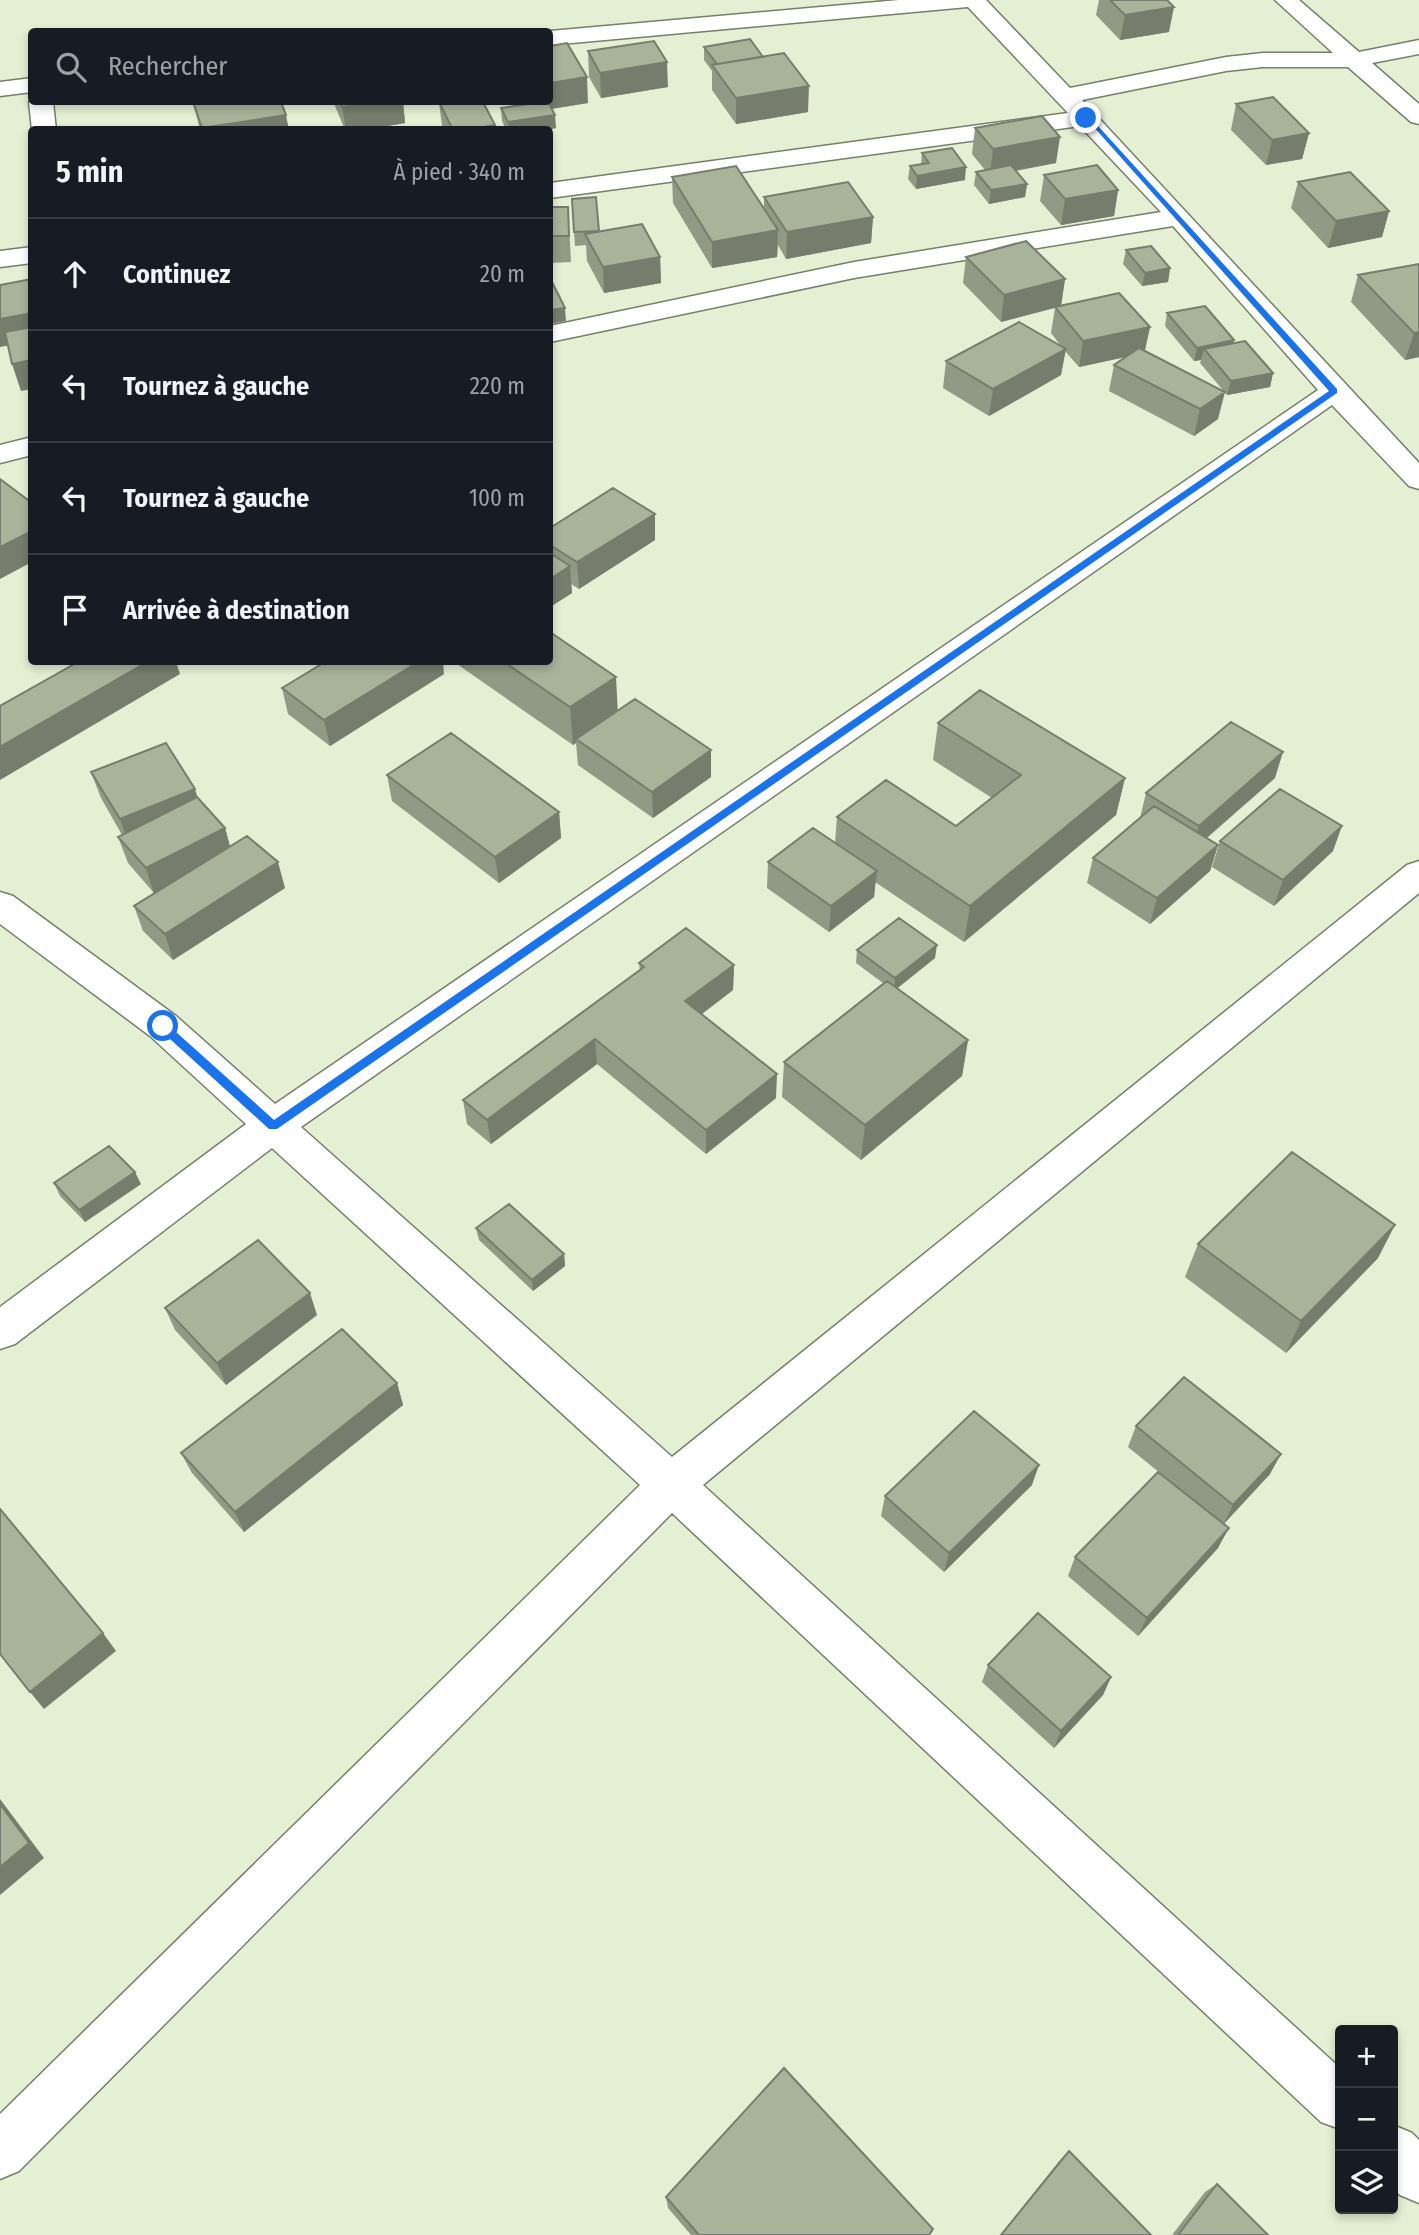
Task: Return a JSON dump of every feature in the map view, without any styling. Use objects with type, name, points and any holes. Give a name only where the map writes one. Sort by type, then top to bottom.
[{"type":"street","points":[[553,38],[974,0],[1179,217],[1334,391],[1419,480]]},
{"type":"street","points":[[1286,0],[1419,117]]},
{"type":"street","points":[[1066,96],[1226,64],[1263,60],[1353,60],[1419,47]]},
{"type":"street","points":[[0,89],[28,86]]},
{"type":"street","points":[[41,105],[44,126]]},
{"type":"street","points":[[553,191],[1086,118]]},
{"type":"street","points":[[553,333],[854,270],[1179,217]]},
{"type":"street","points":[[0,259],[28,256]]},
{"type":"street","points":[[0,1331],[273,1126],[1334,391]]},
{"type":"street","points":[[0,454],[28,447]]},
{"type":"street","points":[[0,2152],[671,1484],[1419,874]]},
{"type":"street","points":[[0,905],[163,1026],[671,1484],[1335,2098]]},
{"type":"street","points":[[1398,2157],[1419,2176]]},
{"type":"building","points":[[1110,0],[1167,0],[1174,7],[1125,15]]},
{"type":"building","points":[[750,39],[763,57],[717,64],[704,47]]},
{"type":"building","points":[[654,41],[667,62],[600,73],[588,51]]},
{"type":"building","points":[[567,43],[587,77],[553,83],[553,45]]},
{"type":"building","points":[[784,53],[809,86],[736,98],[712,65]]},
{"type":"building","points":[[1273,97],[1309,133],[1272,140],[1236,104]]},
{"type":"building","points":[[194,105],[282,105],[286,115],[215,126],[201,126]]},
{"type":"building","points":[[440,105],[485,105],[495,125],[489,126],[451,126]]},
{"type":"building","points":[[550,105],[555,115],[508,122],[501,108]]},
{"type":"building","points":[[1042,116],[1060,137],[993,149],[975,128]]},
{"type":"building","points":[[952,148],[966,167],[917,176],[910,166],[929,163],[922,153]]},
{"type":"building","points":[[1011,165],[1027,184],[991,190],[976,172]]},
{"type":"building","points":[[1097,165],[1118,190],[1065,199],[1044,175]]},
{"type":"building","points":[[736,166],[778,230],[712,242],[672,177]]},
{"type":"building","points":[[1350,172],[1389,211],[1336,221],[1298,182]]},
{"type":"building","points":[[848,182],[873,217],[787,232],[764,197]]},
{"type":"building","points":[[596,197],[599,231],[574,232],[572,199]]},
{"type":"building","points":[[553,207],[568,207],[569,236],[553,236]]},
{"type":"building","points":[[642,224],[660,257],[603,267],[585,234]]},
{"type":"building","points":[[1026,241],[1065,279],[1004,295],[966,257]]},
{"type":"building","points":[[1151,246],[1170,268],[1145,273],[1126,250]]},
{"type":"building","points":[[1419,264],[1419,332],[1414,333],[1358,275]]},
{"type":"building","points":[[28,280],[28,314],[0,319],[0,285]]},
{"type":"building","points":[[553,284],[565,308],[553,310]]},
{"type":"building","points":[[1119,293],[1150,327],[1083,341],[1055,307]]},
{"type":"building","points":[[1205,306],[1234,340],[1197,348],[1167,313]]},
{"type":"building","points":[[1019,322],[1066,349],[993,389],[946,361]]},
{"type":"building","points":[[28,328],[28,361],[12,364],[5,332]]},
{"type":"building","points":[[1245,341],[1273,373],[1231,381],[1204,349]]},
{"type":"building","points":[[1139,348],[1225,392],[1200,409],[1114,365]]},
{"type":"building","points":[[0,479],[28,500],[28,533],[0,547]]},
{"type":"building","points":[[613,488],[655,514],[577,562],[553,547],[553,526]]},
{"type":"building","points":[[553,555],[570,566],[553,577]]},
{"type":"building","points":[[553,634],[616,677],[570,707],[508,665],[553,665]]},
{"type":"building","points":[[73,665],[142,665],[0,747],[0,706]]},
{"type":"building","points":[[320,665],[413,665],[324,720],[282,688]]},
{"type":"building","points":[[980,690],[1125,778],[970,906],[837,817],[886,780],[956,826],[1021,775],[938,723]]},
{"type":"building","points":[[635,699],[711,750],[652,792],[576,739]]},
{"type":"building","points":[[1231,722],[1283,752],[1199,826],[1146,793]]},
{"type":"building","points":[[451,733],[559,812],[495,857],[387,775]]},
{"type":"building","points":[[166,743],[195,789],[120,819],[91,772]]},
{"type":"building","points":[[1280,789],[1342,826],[1283,880],[1220,841]]},
{"type":"building","points":[[197,797],[225,828],[146,868],[118,837]]},
{"type":"building","points":[[1154,806],[1218,845],[1157,898],[1093,858]]},
{"type":"building","points":[[813,828],[877,871],[831,906],[768,862]]},
{"type":"building","points":[[247,836],[278,862],[165,934],[134,906]]},
{"type":"building","points":[[899,918],[937,945],[895,978],[857,950]]},
{"type":"building","points":[[686,928],[734,965],[685,1001],[777,1074],[706,1130],[595,1039],[487,1120],[463,1100],[644,967],[639,963]]},
{"type":"building","points":[[887,981],[968,1040],[865,1125],[784,1062]]},
{"type":"building","points":[[109,1146],[135,1172],[79,1210],[54,1183]]},
{"type":"building","points":[[1292,1152],[1395,1225],[1301,1321],[1198,1244]]},
{"type":"building","points":[[509,1204],[564,1254],[532,1280],[476,1228]]},
{"type":"building","points":[[258,1240],[310,1293],[217,1363],[165,1308]]},
{"type":"building","points":[[342,1329],[397,1383],[235,1512],[181,1453]]},
{"type":"building","points":[[1184,1377],[1281,1454],[1233,1505],[1136,1426]]},
{"type":"building","points":[[974,1411],[1039,1465],[949,1553],[885,1496]]},
{"type":"building","points":[[1158,1472],[1229,1528],[1147,1618],[1075,1557]]},
{"type":"building","points":[[0,1509],[103,1633],[30,1692],[0,1654]]},
{"type":"building","points":[[1038,1613],[1111,1677],[1061,1731],[988,1665]]},
{"type":"building","points":[[0,1804],[29,1843],[0,1867]]},
{"type":"building","points":[[784,2068],[933,2229],[929,2235],[699,2235],[666,2197]]},
{"type":"building","points":[[1069,2151],[1151,2235],[1001,2235]]},
{"type":"building","points":[[1217,2184],[1268,2235],[1178,2235]]},
{"type":"route","points":[[163,1026],[273,1126],[1334,391],[1179,217],[1086,118]]}]
